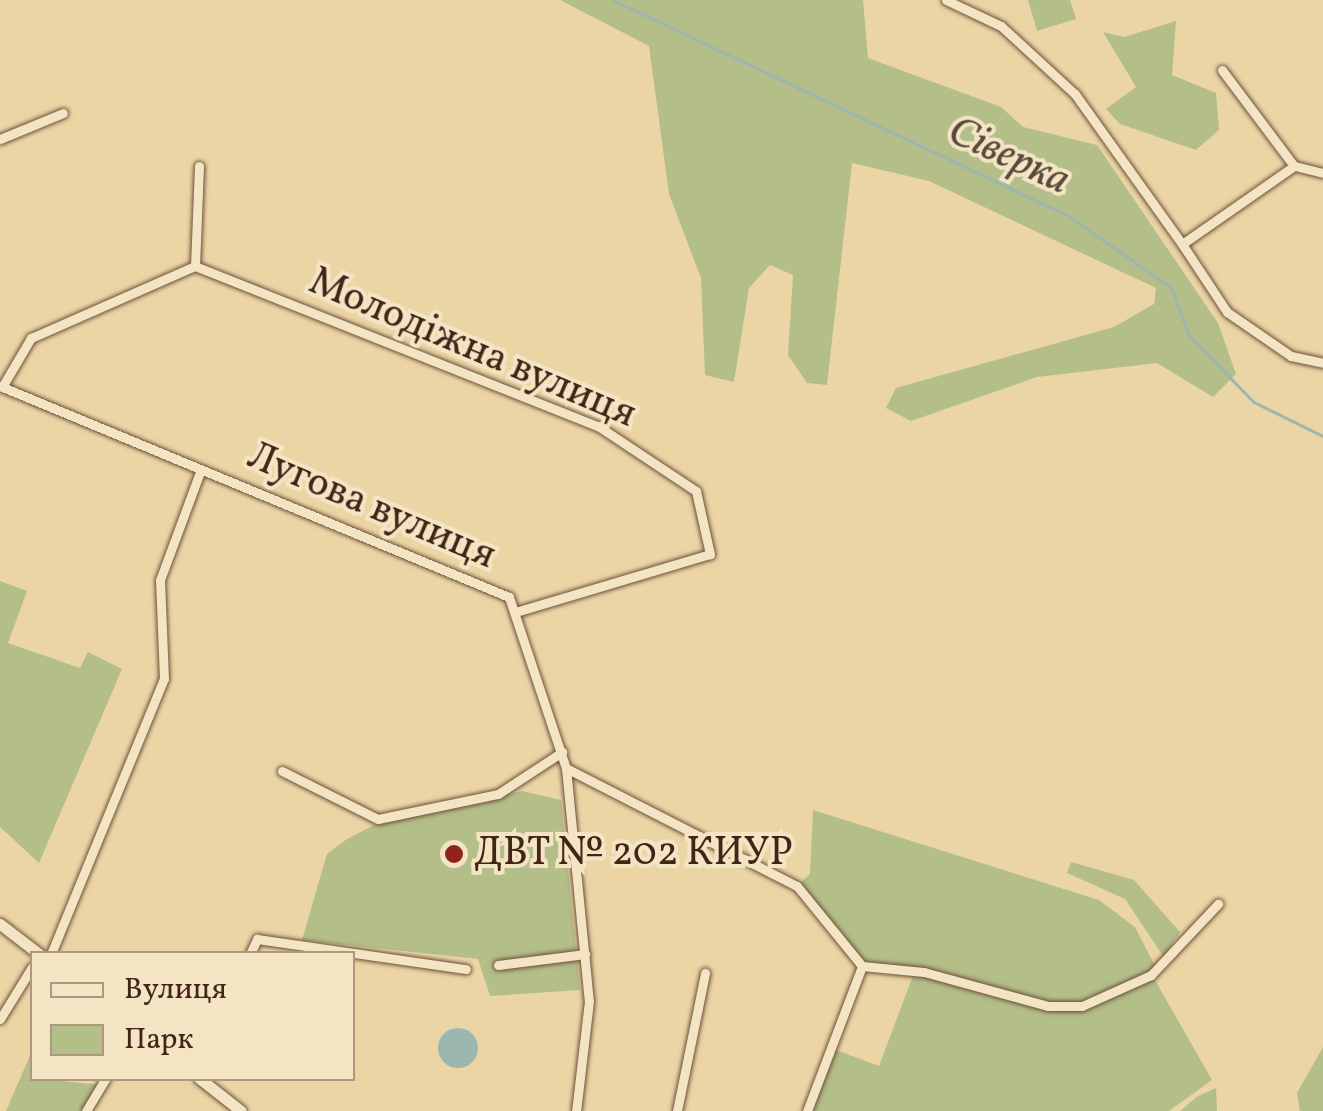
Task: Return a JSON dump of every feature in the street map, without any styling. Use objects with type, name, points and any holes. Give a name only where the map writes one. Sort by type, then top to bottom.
[{"type":"street","points":[[946,0],[1001,26],[1075,94],[1228,312],[1259,338],[1323,363]]},
{"type":"street","points":[[1222,70],[1294,166],[1323,173]]},
{"type":"street","points":[[0,139],[63,113]]},
{"type":"street","points":[[1,387],[32,338],[194,266],[198,166]]},
{"type":"street","points":[[1182,244],[1294,166]]},
{"type":"street","name":"Молодіжна вулиця","points":[[194,266],[598,426],[696,491],[710,554],[518,612]]},
{"type":"street","name":"Лугова вулиця","points":[[1,387],[509,597],[518,612],[566,768],[589,1002],[576,1111]]},
{"type":"street","points":[[52,951],[164,679],[160,580],[201,469]]},
{"type":"street","points":[[282,771],[378,820],[498,794],[562,752]]},
{"type":"street","points":[[566,768],[797,886],[862,966],[1082,1006],[1151,975],[1218,904]]},
{"type":"street","points":[[0,924],[35,951]]},
{"type":"street","points":[[251,951],[257,938],[345,951]]},
{"type":"street","points":[[355,953],[466,969]]},
{"type":"street","points":[[498,965],[585,954]]},
{"type":"street","points":[[806,1111],[862,966]]},
{"type":"street","points":[[0,1020],[30,970]]},
{"type":"street","points":[[676,1111],[704,973]]},
{"type":"street","points":[[86,1111],[104,1081]]},
{"type":"street","points":[[203,1081],[241,1111]]},
{"type":"green space","points":[[560,0],[863,0],[868,58],[1001,107],[1023,127],[1097,145],[1218,323],[1236,374],[1213,397],[1157,363],[1037,377],[911,421],[886,408],[896,388],[1114,327],[1154,304],[1156,288],[929,181],[852,163],[827,385],[807,383],[788,355],[793,275],[770,265],[749,288],[734,382],[705,375],[701,278],[669,194],[649,46]]},
{"type":"green space","points":[[1028,0],[1070,0],[1076,19],[1037,31]]},
{"type":"green space","points":[[1176,21],[1172,75],[1216,93],[1219,130],[1196,150],[1120,124],[1106,109],[1136,87],[1103,32],[1124,37]]},
{"type":"green space","points":[[0,581],[27,591],[8,643],[80,668],[88,652],[122,669],[39,863],[0,827]]},
{"type":"green space","points":[[522,791],[561,800],[580,990],[490,996],[478,959],[302,940],[327,854],[347,839],[376,824]]},
{"type":"green space","points":[[813,810],[1099,900],[1135,927],[1154,964],[1163,956],[1125,899],[1067,873],[1071,862],[1134,880],[1180,932],[1152,975],[1212,1080],[1169,1111],[807,1111],[828,1047],[879,1066],[914,973],[862,966],[797,886],[810,874]]},
{"type":"green space","points":[[1323,1047],[1323,1111],[1300,1111],[1297,1093]]},
{"type":"green space","points":[[30,1056],[30,1081],[102,1085],[86,1111],[6,1111]]},
{"type":"green space","points":[[1216,1088],[1217,1111],[1180,1111],[1198,1096]]},
{"type":"water","points":[[458,1028],[472,1034],[478,1048],[472,1062],[458,1068],[444,1062],[438,1048],[444,1034]]},
{"type":"waterway","name":"Сіверка","points":[[613,0],[1069,216],[1172,288],[1189,335],[1254,402],[1323,436]]},
{"type":"place","name":"ДВТ № 202 КИУР","points":[[454,854]]}]
